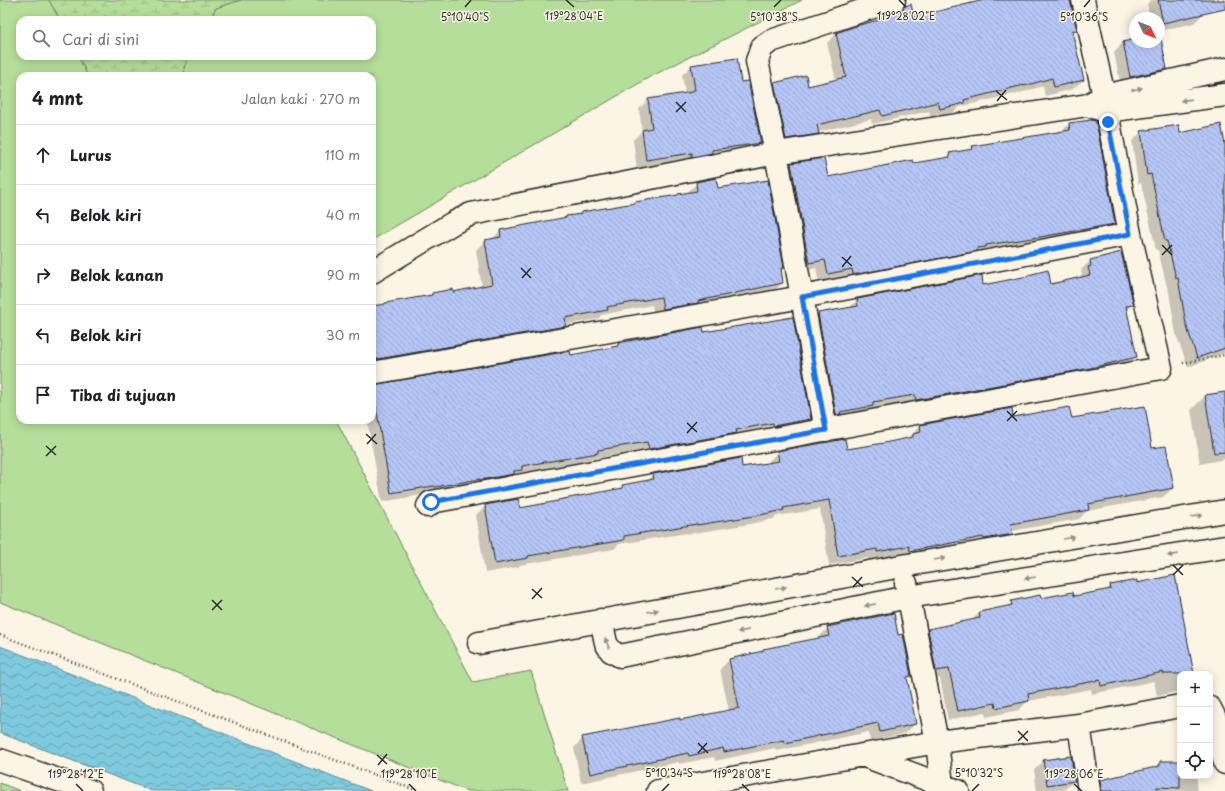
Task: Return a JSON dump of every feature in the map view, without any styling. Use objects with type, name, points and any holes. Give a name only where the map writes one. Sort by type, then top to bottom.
[{"type":"street","points":[[826,430],[776,153],[757,61],[762,47],[771,41],[894,0]]},
{"type":"street","points":[[428,506],[431,502],[1161,368],[1099,104],[1083,0]]},
{"type":"street","points":[[1099,104],[1225,69]]},
{"type":"street","points":[[376,270],[453,223],[471,214],[776,153],[1099,104],[1225,95]]},
{"type":"street","points":[[376,372],[802,297],[1130,234]]},
{"type":"street","points":[[479,643],[902,566],[1225,511]]},
{"type":"street","points":[[601,620],[606,642],[611,651],[620,656],[908,597],[1225,547]]},
{"type":"street","points":[[902,566],[936,742],[950,788]]},
{"type":"street","points":[[658,791],[936,742],[1079,725],[1177,707]]},
{"type":"street","points":[[1213,714],[1225,763]]},
{"type":"street","points":[[1079,725],[1088,791]]},
{"type":"street","points":[[862,755],[950,788]]},
{"type":"street","points":[[0,760],[90,791]]},
{"type":"path","points":[[1161,368],[1225,355]]},
{"type":"path","points":[[0,635],[418,791]]},
{"type":"green space","points":[[0,0],[49,0],[58,16],[16,16],[16,60],[80,60],[86,72],[16,72],[16,424],[338,424],[473,682],[531,671],[568,791],[467,791],[0,602]]},
{"type":"green space","points":[[49,0],[241,0],[216,8],[212,16],[58,16]]},
{"type":"green space","points":[[241,0],[802,0],[648,78],[376,238],[376,72],[185,72],[184,67],[188,60],[376,60],[376,16],[212,16],[216,8]]},
{"type":"green space","points":[[80,60],[188,60],[184,67],[185,72],[86,72]]},
{"type":"green space","points":[[0,783],[20,791],[0,791]]},
{"type":"water","points":[[0,646],[371,791],[152,791],[0,733]]},
{"type":"building","points":[[984,0],[1070,0],[1077,30],[1072,31],[1084,80],[1054,87],[1052,78],[964,100],[965,103],[940,109],[938,102],[882,116],[880,110],[817,125],[819,134],[786,139],[774,83],[806,75],[808,86],[846,77],[836,33],[879,20],[879,18],[898,12],[905,6],[911,4],[914,17]]},
{"type":"building","points":[[1158,0],[1225,0],[1225,9],[1165,23],[1165,12],[1161,12]]},
{"type":"building","points":[[1129,40],[1129,48],[1163,48],[1167,69],[1130,77],[1123,42]]},
{"type":"building","points":[[737,58],[741,82],[748,81],[761,143],[712,150],[712,153],[692,157],[692,153],[646,160],[642,130],[652,128],[648,99],[692,92],[692,90],[695,90],[691,65]]},
{"type":"building","points":[[1091,120],[1096,121],[1115,224],[986,245],[986,247],[977,248],[978,251],[853,275],[852,269],[828,274],[825,260],[809,263],[791,163],[824,158],[828,177],[913,160],[914,163],[950,157],[949,153],[973,149],[972,146],[1070,130],[1069,123]]},
{"type":"building","points":[[1221,124],[1225,144],[1225,348],[1197,358],[1186,324],[1178,278],[1176,278],[1167,241],[1165,241],[1151,174],[1147,175],[1141,131],[1179,125],[1180,133]]},
{"type":"building","points":[[716,178],[718,188],[768,180],[784,268],[781,268],[783,283],[698,301],[698,303],[663,309],[661,297],[607,307],[608,310],[565,318],[566,326],[376,359],[376,305],[432,295],[432,293],[453,289],[453,292],[492,284],[485,240],[501,237],[500,230],[581,214],[581,212],[697,191],[696,182]]},
{"type":"building","points":[[1121,252],[1134,305],[1126,306],[1137,357],[1086,369],[916,400],[915,395],[873,402],[873,406],[840,412],[841,414],[836,415],[818,313],[858,306],[857,299],[982,275],[983,285],[1028,276],[1048,270],[1051,284],[1090,275],[1088,267],[1091,266],[1090,260]]},
{"type":"building","points":[[793,317],[811,419],[773,426],[773,423],[736,430],[737,433],[649,449],[647,442],[598,450],[598,453],[522,466],[522,470],[514,471],[514,474],[391,493],[376,408],[376,384],[570,351],[571,355],[618,346],[618,343],[703,327],[704,332]]},
{"type":"building","points":[[1225,392],[1225,452],[1214,453],[1205,395]]},
{"type":"building","points":[[1145,406],[1152,448],[1166,446],[1174,488],[1088,504],[1089,510],[1011,524],[1013,534],[984,539],[983,537],[910,551],[909,546],[877,552],[877,549],[838,556],[829,500],[783,508],[784,510],[760,515],[624,536],[624,540],[528,556],[528,558],[495,564],[485,505],[518,499],[520,508],[623,488],[622,485],[654,479],[653,474],[741,458],[742,467],[779,461],[777,451],[845,439],[847,449],[884,443],[913,437],[913,434],[921,432],[920,425],[1012,408],[1013,417],[1069,407],[1072,418]]},
{"type":"building","points":[[1175,575],[1193,671],[1177,671],[1177,674],[1163,674],[1163,672],[1101,686],[1100,680],[1028,694],[1029,701],[996,708],[995,703],[958,711],[949,669],[936,671],[928,629],[980,618],[979,612],[1012,605],[1011,601],[1040,595],[1041,598],[1073,592],[1074,596],[1111,589],[1110,585],[1137,580],[1137,583]]},
{"type":"building","points":[[894,613],[898,635],[903,634],[911,676],[907,677],[916,724],[880,732],[878,723],[785,743],[784,740],[724,752],[723,748],[689,756],[688,753],[590,774],[582,737],[739,708],[729,659],[763,651],[763,649],[829,636],[827,627]]},
{"type":"building","points":[[1071,756],[1075,781],[1047,785],[1043,760]]},
{"type":"building","points":[[1160,761],[1177,761],[1177,779],[1180,779],[1180,788],[1157,787],[1157,791],[1101,791],[1100,780],[1160,766]]},
{"type":"route","points":[[431,502],[826,430],[802,297],[1130,234],[1108,122]]}]
